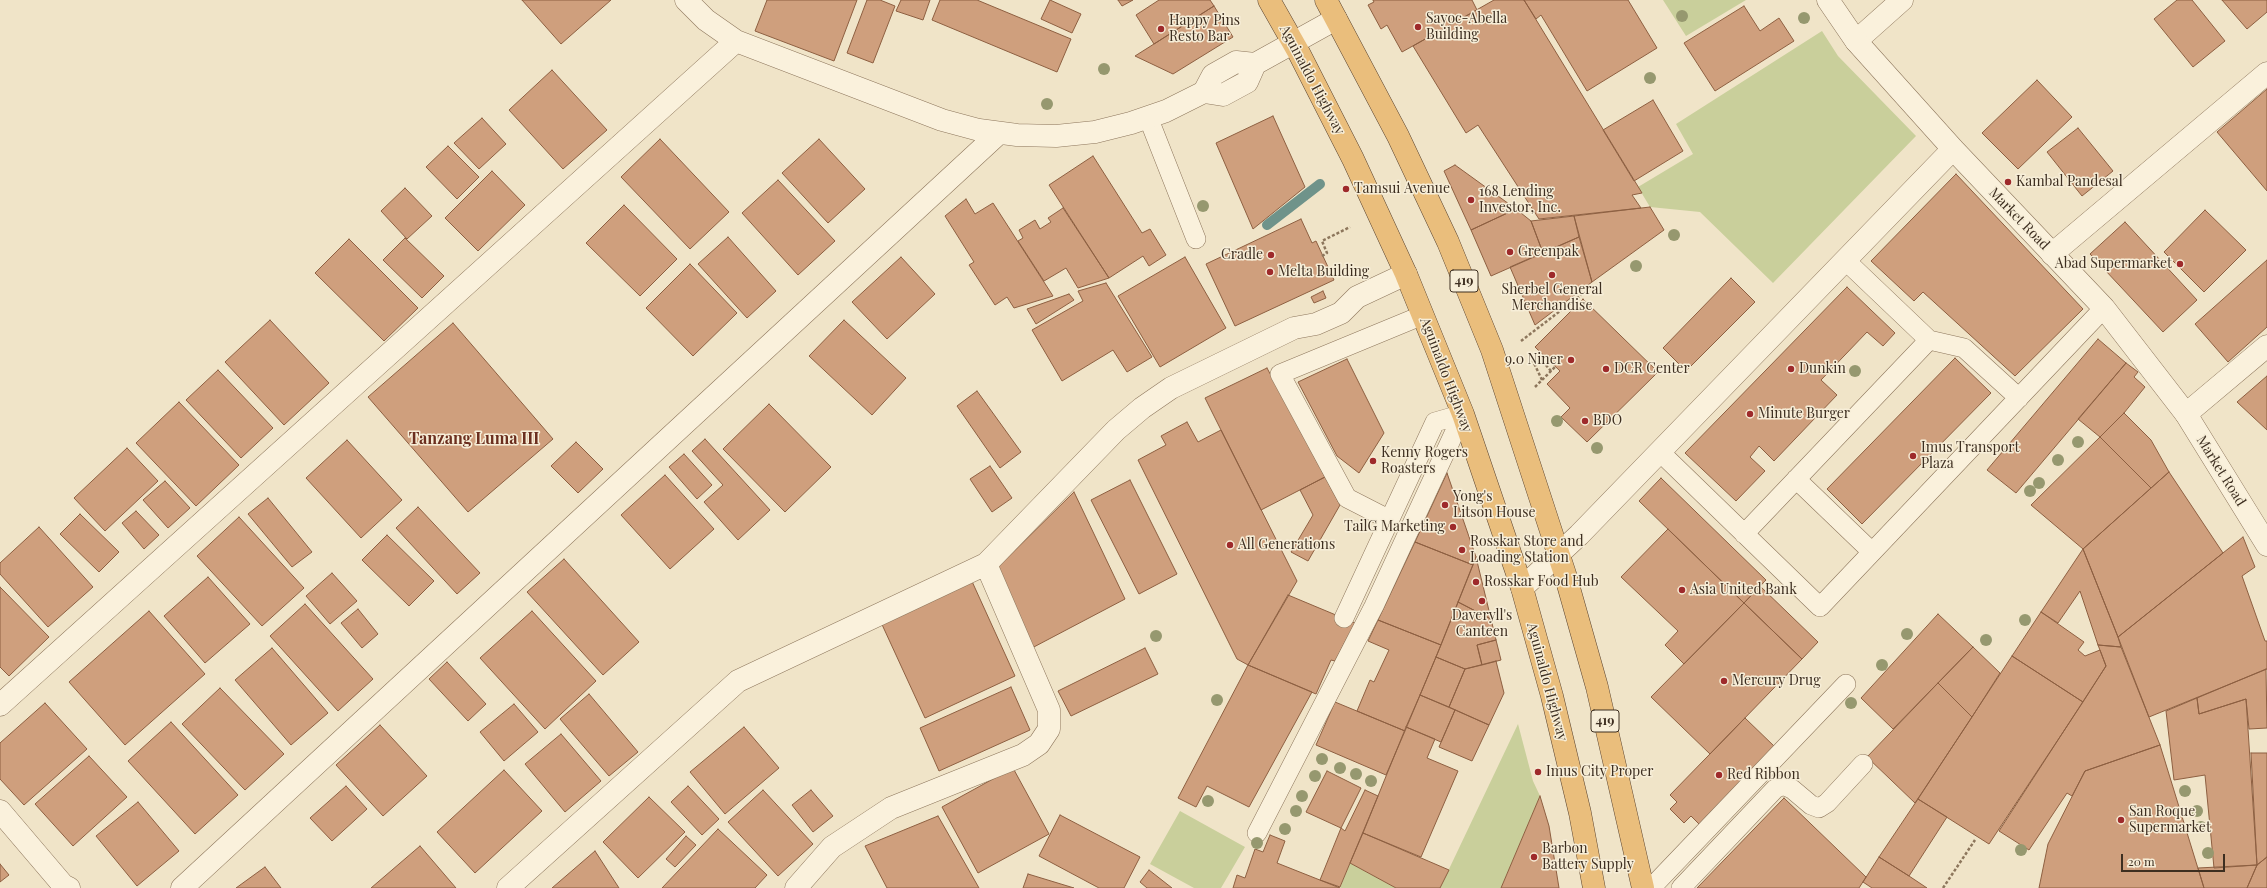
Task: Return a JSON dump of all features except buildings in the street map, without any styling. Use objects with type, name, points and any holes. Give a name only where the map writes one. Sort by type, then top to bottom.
[{"type":"highway","name":"Aguinaldo Highway","points":[[1268,0],[1293,43],[1353,159],[1406,274],[1463,414],[1522,588],[1552,696],[1580,813],[1594,888]]},
{"type":"highway","name":"419","points":[[1326,0],[1398,136],[1454,257],[1492,350],[1559,556],[1597,687],[1643,888]]},
{"type":"street","points":[[686,0],[706,20],[736,41],[942,120],[999,133],[1017,135],[1056,136],[1095,132],[1166,111],[1204,92],[1213,75],[1230,65],[1236,62],[1255,64],[1336,19]]},
{"type":"street","name":"Market Road","points":[[1828,0],[1856,41],[1953,149],[2104,308],[2186,414],[2267,545]]},
{"type":"street","points":[[1856,41],[1902,0]]},
{"type":"street","points":[[0,705],[736,41]]},
{"type":"street","points":[[2052,254],[2267,73]]},
{"type":"street","points":[[182,888],[999,133]]},
{"type":"street","points":[[1522,588],[1559,556],[1953,149]]},
{"type":"street","points":[[508,888],[738,681],[986,564],[1116,430],[1142,408],[1171,388],[1294,328],[1310,312],[1335,300],[1358,297],[1406,274]]},
{"type":"street","points":[[2186,414],[2267,346]]},
{"type":"street","points":[[796,888],[832,847],[891,808],[1023,755],[1039,744],[1049,729],[1049,710],[986,564]]},
{"type":"street","points":[[0,811],[63,885],[69,888]]},
{"type":"lane","points":[[1148,117],[1196,239]]},
{"type":"lane","points":[[1845,260],[1929,340],[1964,348],[2019,398]]},
{"type":"lane","points":[[1660,452],[1820,607],[2104,308]]},
{"type":"lane","points":[[1390,520],[1347,498],[1280,374],[1423,315]]},
{"type":"lane","points":[[1744,534],[1929,340]]},
{"type":"lane","points":[[1344,618],[1434,422],[1463,414]]},
{"type":"lane","points":[[1257,833],[1374,606],[1463,414]]},
{"type":"lane","points":[[1796,479],[1872,552]]},
{"type":"lane","points":[[1651,888],[1846,684]]},
{"type":"lane","points":[[1681,888],[1775,789],[1783,785],[1792,789],[1811,805],[1819,808],[1827,803],[1863,764]]},
{"type":"path","points":[[1322,256],[1327,253],[1322,241],[1350,227]]},
{"type":"path","points":[[1526,337],[1581,296]]},
{"type":"path","points":[[1551,371],[1538,356],[1533,361],[1542,380],[1551,371],[1555,367]]},
{"type":"path","points":[[1943,888],[1975,840]]},
{"type":"green space","points":[[1663,0],[1746,0],[1686,36]]},
{"type":"green space","points":[[1822,31],[1838,56],[1916,136],[1773,283],[1700,212],[1650,207],[1638,187],[1693,154],[1676,124]]},
{"type":"green space","points":[[1518,724],[1533,781],[1540,796],[1501,888],[1440,888]]},
{"type":"green space","points":[[1180,811],[1245,847],[1221,888],[1194,888],[1150,864]]},
{"type":"green space","points":[[1350,863],[1396,888],[1340,888]]},
{"type":"waterway","points":[[1267,225],[1320,184]]},
{"type":"place","name":"Sayoc-Abella Building","points":[[1418,27]]},
{"type":"place","name":"Happy Pins Resto Bar","points":[[1161,29]]},
{"type":"place","name":"Kambal Pandesal","points":[[2008,182]]},
{"type":"place","name":"Tamsui Avenue","points":[[1346,189]]},
{"type":"place","name":"168 Lending Investor, Inc.","points":[[1471,200]]},
{"type":"place","name":"Greenpak","points":[[1510,252]]},
{"type":"place","name":"Cradle","points":[[1271,255]]},
{"type":"place","name":"Abad Supermarket","points":[[2180,264]]},
{"type":"place","name":"Melta Building","points":[[1270,272]]},
{"type":"place","name":"Sherbel General Merchandise","points":[[1552,275]]},
{"type":"place","name":"9.0 Niner","points":[[1571,360]]},
{"type":"place","name":"DCR Center","points":[[1606,369]]},
{"type":"place","name":"Dunkin","points":[[1791,369]]},
{"type":"place","name":"Minute Burger","points":[[1750,414]]},
{"type":"place","name":"BDO","points":[[1585,421]]},
{"type":"place","name":"Imus Transport Plaza","points":[[1913,456]]},
{"type":"place","name":"Kenny Rogers Roasters","points":[[1373,461]]},
{"type":"place","name":"Yong's Litson House","points":[[1445,505]]},
{"type":"place","name":"TailG Marketing","points":[[1453,527]]},
{"type":"place","name":"All Generations","points":[[1230,545]]},
{"type":"place","name":"Rosskar Store and Loading Station","points":[[1462,550]]},
{"type":"place","name":"Rosskar Food Hub","points":[[1476,582]]},
{"type":"place","name":"Asia United Bank","points":[[1682,590]]},
{"type":"place","name":"Daveryll's Canteen","points":[[1482,601]]},
{"type":"place","name":"Mercury Drug","points":[[1724,681]]},
{"type":"place","name":"Imus City Proper","points":[[1538,772]]},
{"type":"place","name":"Red Ribbon","points":[[1719,775]]},
{"type":"place","name":"San Roque Supermarket","points":[[2121,820]]},
{"type":"place","name":"Barbon Battery Supply","points":[[1534,857]]},
{"type":"district","name":"Tanzang Luma III","points":[[474,439]]}]
